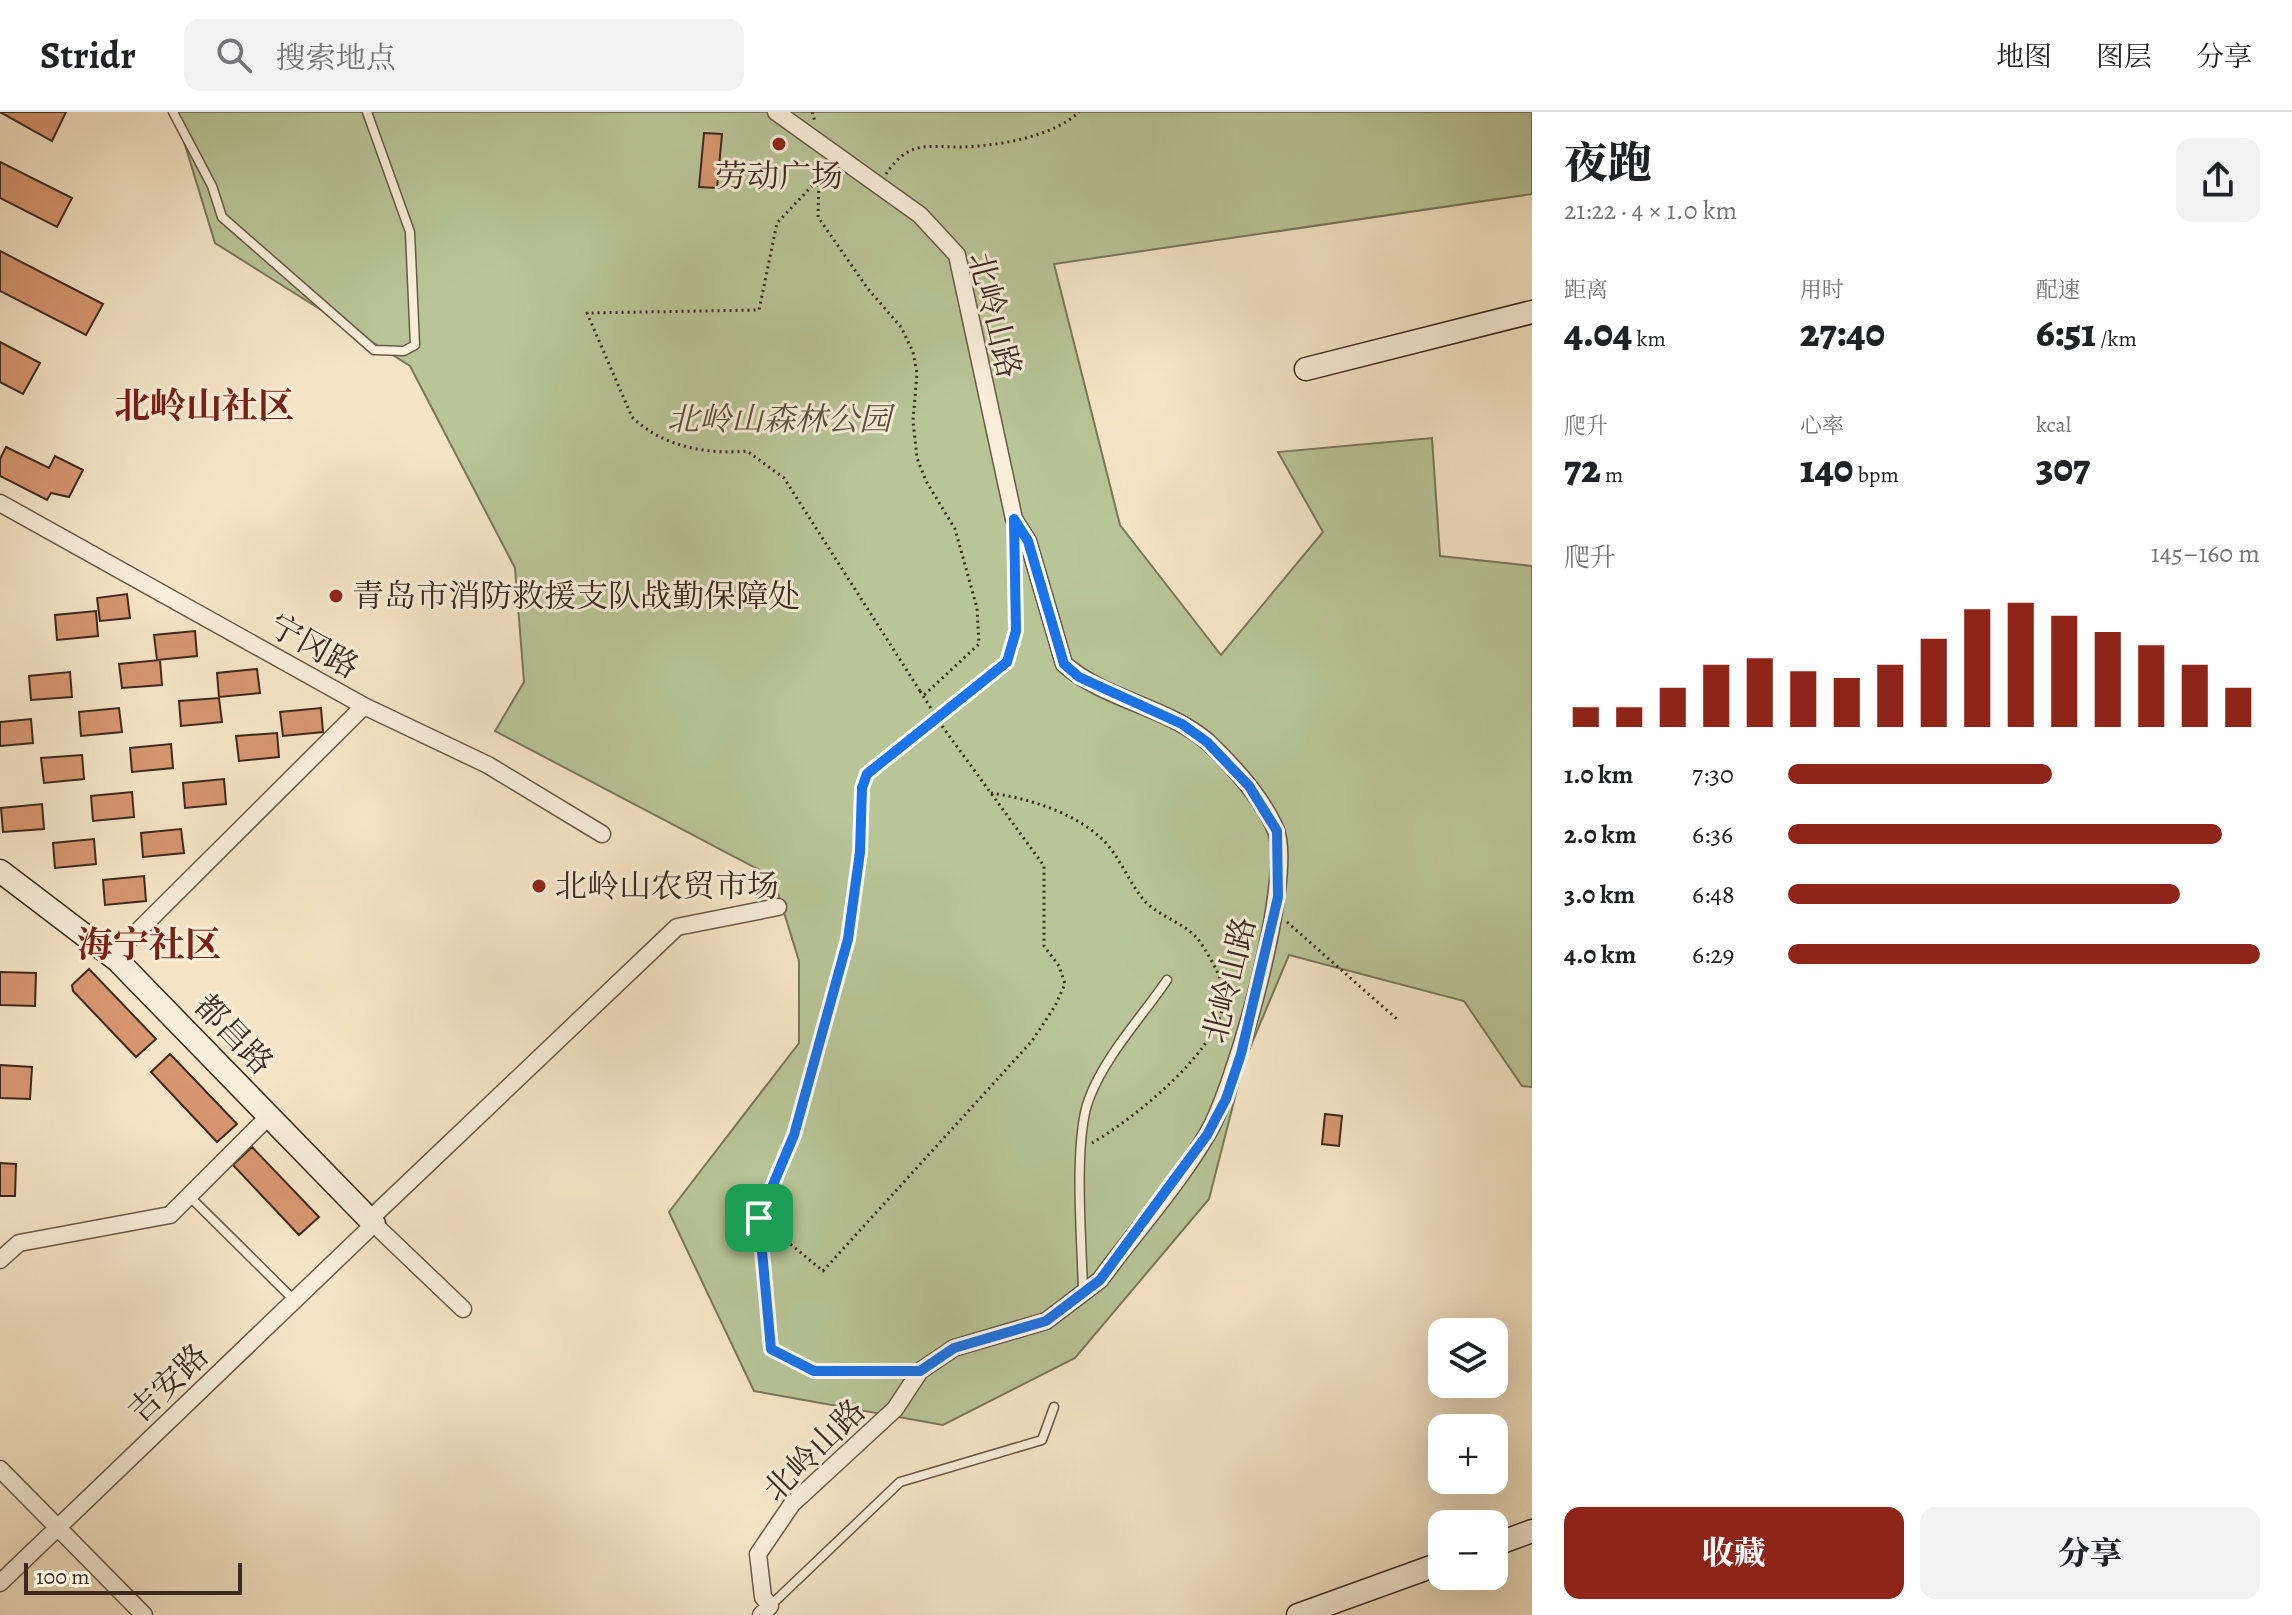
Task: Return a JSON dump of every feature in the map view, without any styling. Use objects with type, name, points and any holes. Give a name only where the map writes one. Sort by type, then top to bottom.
[{"type":"street","name":"北岭山路","points":[[769,1612],[763,1597],[758,1554],[792,1504],[895,1409],[920,1371],[954,1348],[1046,1321],[1083,1296],[1100,1280],[1207,1135],[1226,1099],[1241,1054],[1278,897],[1277,831],[1249,786],[1207,742],[1182,724],[1079,677],[1064,664],[1028,541],[1014,519],[957,255],[920,215],[776,112]]},
{"type":"street","points":[[1306,369],[1532,312]]},
{"type":"street","name":"宁冈路","points":[[0,503],[364,706],[488,765],[602,834]]},
{"type":"street","points":[[113,956],[364,706]]},
{"type":"street","name":"都昌路","points":[[0,871],[113,956],[372,1221]]},
{"type":"street","name":"吉安路","points":[[0,1583],[677,927],[778,907]]},
{"type":"street","points":[[0,1260],[19,1243],[170,1215],[269,1116]]},
{"type":"street","points":[[372,1221],[463,1309]]},
{"type":"street","points":[[0,1469],[144,1615]]},
{"type":"street","points":[[1508,1540],[1532,1531]]},
{"type":"street","points":[[1298,1615],[1428,1568]]},
{"type":"lane","points":[[173,112],[212,186],[222,217],[374,350],[404,351],[415,345],[410,232],[367,112]]},
{"type":"lane","name":"北岭山路","points":[[920,1371],[814,1371],[771,1349],[759,1218],[794,1135],[848,939],[857,882],[862,788],[867,774],[1007,662],[1016,631],[1014,519]]},
{"type":"lane","points":[[1083,1296],[1082,1149],[1088,1102],[1100,1076],[1167,980]]},
{"type":"lane","points":[[189,1196],[295,1300]]},
{"type":"lane","points":[[769,1612],[900,1482],[1042,1440],[1054,1407]]},
{"type":"path","points":[[878,185],[897,158],[929,144],[962,147],[1023,137],[1069,121],[1079,112]]},
{"type":"path","points":[[759,1218],[823,1271],[1032,1041],[1065,984],[1059,966],[1044,946],[1044,866],[942,726],[784,478],[747,451],[720,453],[668,441],[645,429],[632,417],[587,313],[759,310],[777,223],[839,157]]},
{"type":"path","points":[[819,179],[818,217],[868,289],[901,327],[913,352],[917,373],[913,421],[917,458],[926,481],[955,529],[977,608],[979,644],[922,693]]},
{"type":"path","points":[[991,793],[1018,797],[1074,820],[1103,839],[1145,901],[1197,938],[1223,987],[1219,1014],[1200,1050],[1170,1086],[1137,1113],[1082,1149]]},
{"type":"path","points":[[1278,897],[1283,918],[1399,1021]]},
{"type":"green space","name":"北岭山森林公园","points":[[175,112],[1532,112],[1532,194],[1054,264],[1120,525],[1221,655],[1323,532],[1278,452],[1432,438],[1440,556],[1532,566],[1532,1087],[1522,1086],[1464,1001],[1289,955],[1244,1062],[1209,1199],[1075,1358],[943,1425],[754,1391],[669,1212],[799,1043],[799,961],[773,877],[495,731],[524,682],[515,568],[410,366],[215,243]]},
{"type":"building","points":[[0,112],[66,112],[52,141]]},
{"type":"building","points":[[704,133],[722,134],[717,188],[699,187]]},
{"type":"building","points":[[0,162],[72,198],[57,227],[0,198]]},
{"type":"building","points":[[0,251],[103,304],[86,335],[0,291]]},
{"type":"building","points":[[0,342],[40,363],[23,394],[0,382]]},
{"type":"building","points":[[6,447],[49,468],[55,456],[83,470],[69,497],[51,493],[47,500],[0,476],[0,459]]},
{"type":"building","points":[[127,594],[130,618],[100,621],[97,598]]},
{"type":"building","points":[[96,611],[98,636],[57,640],[55,615]]},
{"type":"building","points":[[195,631],[197,656],[157,660],[154,635]]},
{"type":"building","points":[[160,660],[162,685],[122,688],[119,664]]},
{"type":"building","points":[[257,669],[260,693],[219,697],[217,673]]},
{"type":"building","points":[[70,672],[72,697],[31,700],[29,676]]},
{"type":"building","points":[[219,698],[222,722],[181,726],[179,701]]},
{"type":"building","points":[[119,708],[122,732],[81,736],[79,712]]},
{"type":"building","points":[[321,708],[323,732],[283,736],[280,712]]},
{"type":"building","points":[[31,719],[33,743],[0,746],[0,722]]},
{"type":"building","points":[[277,733],[279,757],[239,761],[236,736]]},
{"type":"building","points":[[171,744],[173,768],[132,772],[130,748]]},
{"type":"building","points":[[82,755],[84,779],[44,783],[41,758]]},
{"type":"building","points":[[224,779],[226,804],[185,808],[183,783]]},
{"type":"building","points":[[132,792],[134,817],[93,821],[91,796]]},
{"type":"building","points":[[42,804],[44,829],[3,832],[1,808]]},
{"type":"building","points":[[181,829],[184,853],[143,857],[141,833]]},
{"type":"building","points":[[94,839],[96,864],[55,868],[53,843]]},
{"type":"building","points":[[144,876],[146,901],[105,905],[103,880]]},
{"type":"building","points":[[89,969],[156,1039],[136,1057],[73,991],[72,985]]},
{"type":"building","points":[[0,972],[36,973],[35,1006],[0,1005]]},
{"type":"building","points":[[170,1054],[237,1124],[217,1142],[151,1072]]},
{"type":"building","points":[[0,1065],[32,1067],[30,1099],[0,1098]]},
{"type":"building","points":[[1325,1114],[1342,1116],[1339,1146],[1322,1144]]},
{"type":"building","points":[[252,1147],[319,1217],[299,1235],[233,1165]]},
{"type":"building","points":[[0,1163],[16,1164],[15,1196],[0,1196]]},
{"type":"place","name":"劳动广场","points":[[779,144]]},
{"type":"place","name":"青岛市消防救援支队战勤保障处","points":[[336,596]]},
{"type":"place","name":"北岭山农贸市场","points":[[539,886]]},
{"type":"district","name":"北岭山社区","points":[[204,405]]},
{"type":"district","name":"海宁社区","points":[[149,944]]},
{"type":"route","points":[[1014,519],[1028,541],[1064,664],[1079,677],[1182,724],[1207,742],[1249,786],[1277,831],[1278,897],[1241,1054],[1226,1099],[1207,1135],[1100,1280],[1083,1296],[1046,1321],[954,1348],[920,1371],[814,1371],[771,1349],[759,1218],[794,1135],[848,939],[860,852],[862,788],[867,774],[1007,662],[1016,631],[1014,519]]}]
